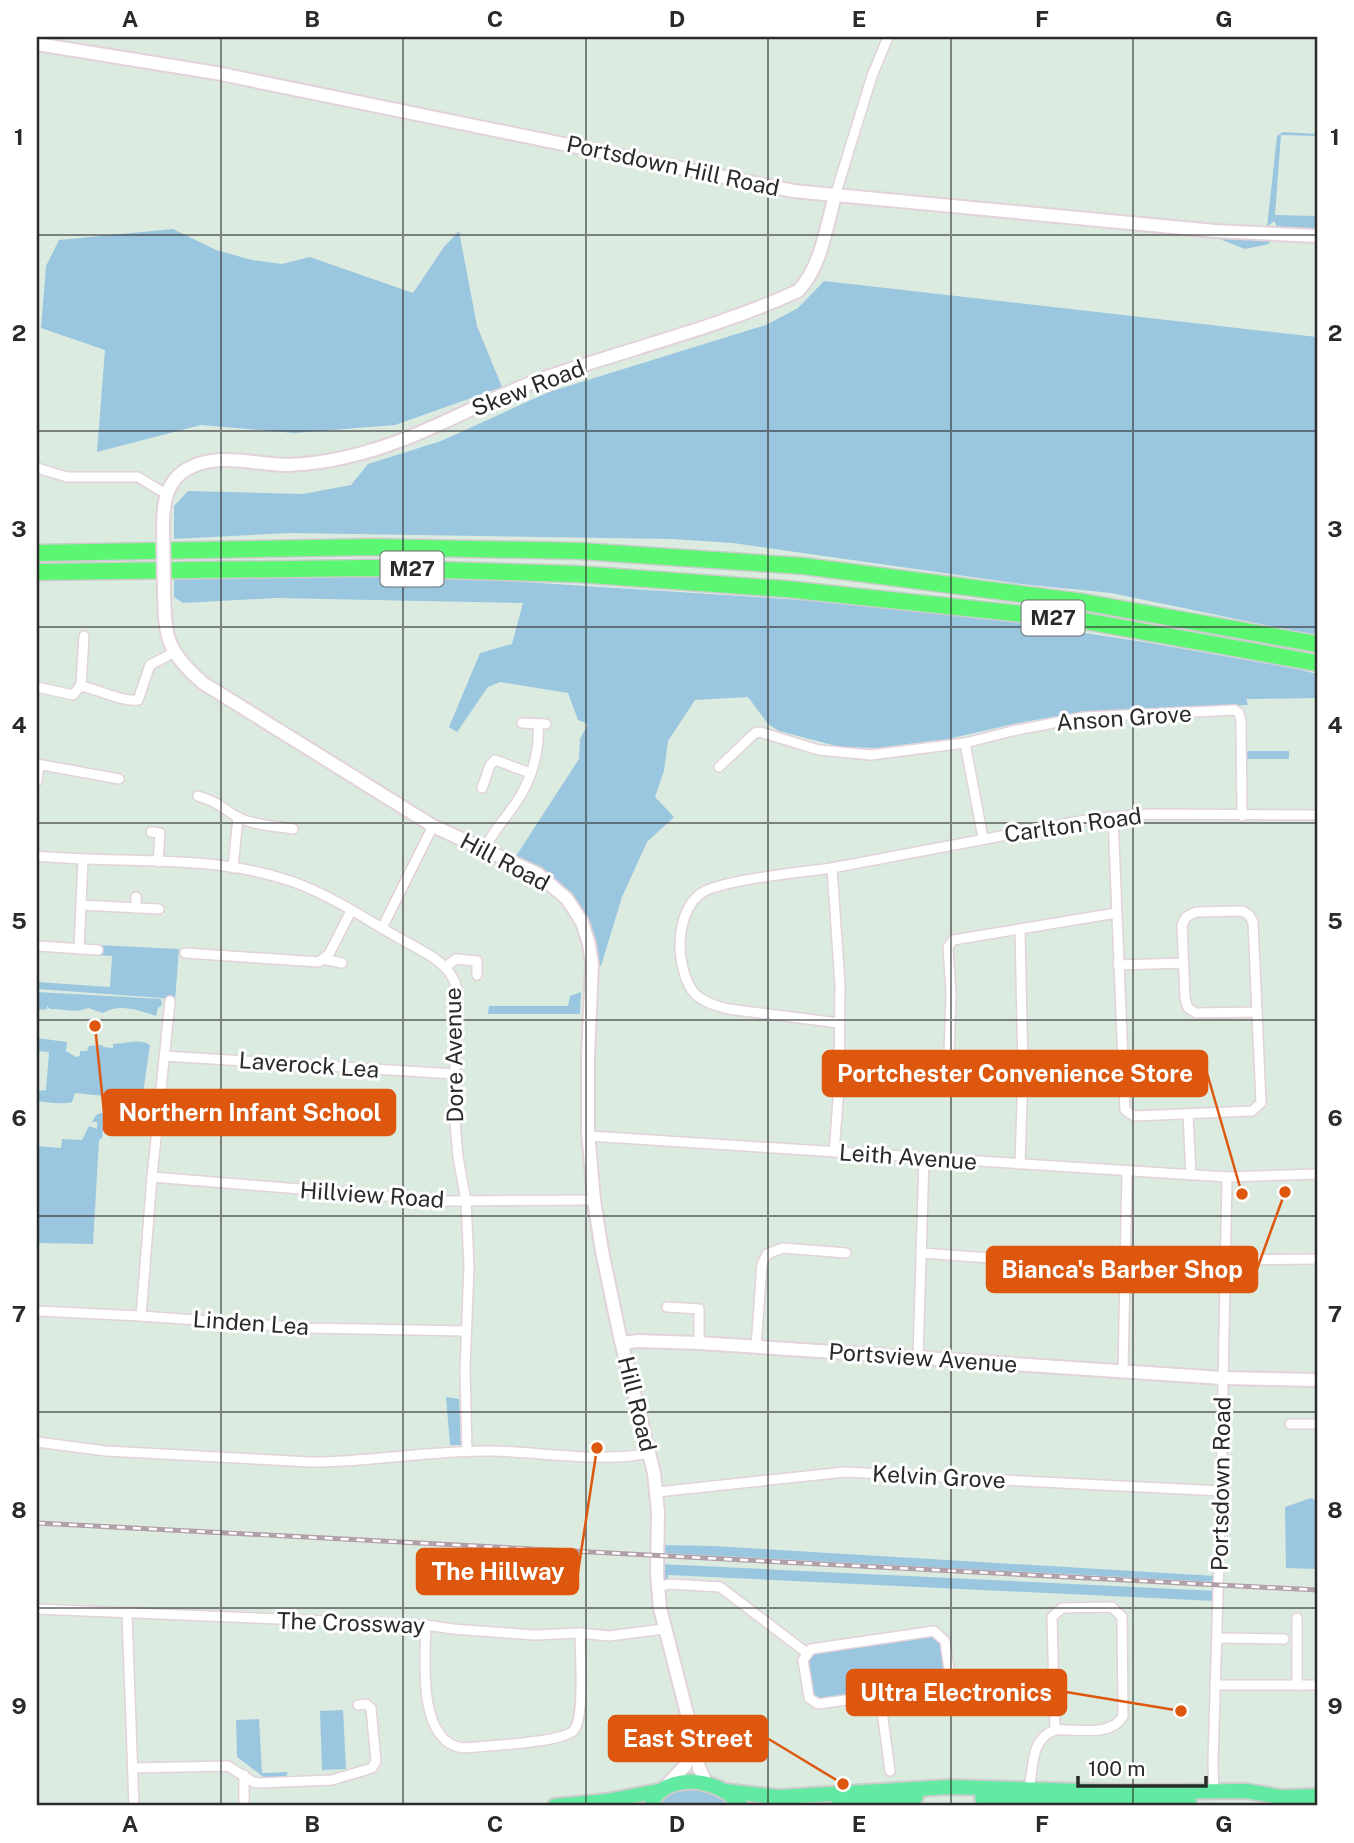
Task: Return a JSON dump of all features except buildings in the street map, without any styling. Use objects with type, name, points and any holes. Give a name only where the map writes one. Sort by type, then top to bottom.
[{"type":"highway","name":"M27","points":[[37,553],[386,548],[580,551],[803,566],[1083,602],[1317,644]]},
{"type":"highway","name":"M27","points":[[37,572],[370,568],[577,574],[786,589],[1079,620],[1317,663]]},
{"type":"main road","points":[[555,1806],[607,1801],[688,1783],[707,1784],[724,1791],[779,1797],[914,1788],[1030,1789],[1118,1800],[1183,1792],[1259,1792],[1284,1800]]},
{"type":"main road","points":[[651,1806],[662,1789]]},
{"type":"main road","points":[[724,1791],[741,1806]]},
{"type":"main road","points":[[837,1806],[922,1797],[1266,1801],[1317,1796]]},
{"type":"street","points":[[835,196],[872,76],[888,37]]},
{"type":"street","name":"Portsdown Hill Road","points":[[37,44],[216,73],[793,191],[1215,231],[1317,236]]},
{"type":"street","name":"Skew Road","points":[[166,494],[174,479],[200,463],[218,460],[288,465],[346,458],[384,447],[547,378],[776,301],[798,291],[807,282],[816,262],[835,196]]},
{"type":"street","points":[[37,468],[67,477],[138,477],[166,494],[163,506],[165,615],[173,653],[150,665],[138,700],[129,701],[80,686]]},
{"type":"street","points":[[37,687],[73,695],[80,686],[84,666],[84,636]]},
{"type":"street","name":"Hill Road","points":[[173,653],[203,683],[433,825],[530,870],[551,884],[575,910],[586,932],[592,965],[588,1057],[589,1136],[594,1200],[602,1251],[657,1492],[658,1587],[664,1629],[699,1768],[707,1784]]},
{"type":"street","name":"Anson Grove","points":[[719,767],[755,733],[760,732],[809,748],[871,755],[965,743],[1084,717],[1235,710],[1240,716],[1242,816]]},
{"type":"street","points":[[485,848],[493,832],[520,797],[530,773],[542,725],[522,723]]},
{"type":"street","points":[[965,743],[983,838]]},
{"type":"street","points":[[482,788],[490,765],[495,760],[530,773]]},
{"type":"street","points":[[37,781],[38,764],[119,779]]},
{"type":"street","points":[[198,796],[221,804],[238,817],[293,829]]},
{"type":"street","name":"Carlton Road","points":[[839,1023],[759,1014],[712,1005],[698,998],[688,986],[679,945],[685,916],[698,895],[706,890],[747,881],[1113,817],[1149,814],[1317,815]]},
{"type":"street","points":[[233,868],[238,817]]},
{"type":"street","points":[[1113,817],[1123,1106],[1128,1114],[1188,1115],[1252,1111],[1260,1106],[1253,922],[1246,913],[1196,912],[1188,915],[1182,925],[1186,1003],[1193,1012],[1200,1014],[1256,1012]]},
{"type":"street","points":[[382,928],[433,825]]},
{"type":"street","points":[[151,832],[160,833],[158,862]]},
{"type":"street","name":"Dore Avenue","points":[[37,856],[233,868],[283,878],[312,890],[382,928],[451,973],[457,989],[454,1074],[458,1157],[466,1201],[469,1266],[466,1331],[467,1451]]},
{"type":"street","points":[[79,949],[83,859]]},
{"type":"street","points":[[831,868],[839,972],[839,1088],[834,1152]]},
{"type":"street","points":[[136,897],[136,908]]},
{"type":"street","points":[[81,905],[159,909]]},
{"type":"street","points":[[323,959],[335,945],[351,911]]},
{"type":"street","points":[[1023,1071],[958,1067],[951,1063],[948,1056],[950,943],[953,940],[1116,913]]},
{"type":"street","points":[[1020,929],[1023,1071],[1020,1164]]},
{"type":"street","points":[[37,946],[98,950]]},
{"type":"street","points":[[185,953],[312,962],[323,959],[342,964]]},
{"type":"street","points":[[445,967],[456,959],[477,961],[477,975]]},
{"type":"street","points":[[1118,965],[1184,963]]},
{"type":"street","points":[[141,1315],[170,1001]]},
{"type":"street","name":"Laverock Lea","points":[[164,1056],[454,1074]]},
{"type":"street","points":[[1188,1115],[1191,1175]]},
{"type":"street","name":"Leith Avenue","points":[[589,1136],[1227,1177],[1317,1174]]},
{"type":"street","points":[[918,1357],[924,1158]]},
{"type":"street","points":[[1123,1371],[1126,1171]]},
{"type":"street","name":"Hillview Road","points":[[152,1177],[466,1201],[594,1200]]},
{"type":"street","name":"Portsdown Road","points":[[1214,1791],[1227,1177]]},
{"type":"street","points":[[756,1347],[762,1264],[767,1254],[783,1248],[846,1253]]},
{"type":"street","points":[[922,1253],[1125,1268]]},
{"type":"street","points":[[1225,1260],[1317,1259]]},
{"type":"street","points":[[667,1307],[699,1309],[699,1343]]},
{"type":"street","name":"Linden Lea","points":[[37,1311],[141,1315],[308,1328],[466,1331]]},
{"type":"street","name":"Portsview Avenue","points":[[622,1343],[699,1343],[1223,1378],[1317,1380]]},
{"type":"street","points":[[1290,1424],[1317,1424]]},
{"type":"street","points":[[37,1442],[106,1451],[311,1462],[342,1462],[467,1451],[626,1457],[649,1453]]},
{"type":"street","name":"Kelvin Grove","points":[[657,1492],[845,1472],[1221,1491]]},
{"type":"street","points":[[658,1587],[676,1584],[720,1587],[807,1653]]},
{"type":"street","points":[[1013,1799],[1030,1789],[1031,1769],[1037,1747],[1046,1734],[1055,1730],[1108,1729],[1123,1716],[1122,1617],[1111,1607],[1062,1608],[1052,1616],[1055,1730]]},
{"type":"street","name":"The Crossway","points":[[37,1609],[426,1625],[534,1635],[626,1635],[664,1629]]},
{"type":"street","points":[[127,1614],[134,1806]]},
{"type":"street","points":[[1297,1618],[1297,1685]]},
{"type":"street","points":[[426,1625],[426,1681],[431,1716],[444,1741],[463,1748],[562,1738],[573,1731],[580,1712],[580,1633]]},
{"type":"street","points":[[934,1631],[943,1638],[950,1677],[947,1683],[940,1688],[880,1696],[814,1703],[807,1694],[803,1660],[811,1649],[934,1631]]},
{"type":"street","points":[[1217,1638],[1284,1639]]},
{"type":"street","points":[[1215,1685],[1317,1685]]},
{"type":"street","points":[[880,1696],[890,1771]]},
{"type":"street","points":[[132,1769],[221,1765],[234,1767],[253,1782],[259,1783],[320,1781],[372,1768],[376,1761],[371,1709],[366,1704],[358,1704]]},
{"type":"street","points":[[662,1789],[685,1766],[694,1744]]},
{"type":"street","points":[[244,1775],[244,1806]]},
{"type":"shaded area","points":[[1283,132],[1317,136],[1281,135],[1275,215],[1317,216],[1317,234],[1275,230],[1278,228],[1274,221],[1267,227],[1277,136]]},
{"type":"shaded area","points":[[173,229],[216,250],[252,260],[282,264],[310,257],[413,293],[444,247],[459,231],[477,326],[502,387],[395,425],[295,433],[201,425],[97,452],[105,350],[41,328],[46,266],[59,240]]},
{"type":"shaded area","points":[[1222,238],[1270,240],[1269,244],[1245,249]]},
{"type":"shaded area","points":[[824,281],[1317,337],[1317,636],[1111,593],[1021,584],[733,543],[672,539],[290,533],[174,539],[174,506],[188,491],[303,494],[351,485],[368,464],[441,441],[549,392],[766,325],[798,308]]},
{"type":"shaded area","points":[[415,575],[863,604],[1007,621],[1297,669],[1317,674],[1317,698],[1246,699],[1248,705],[1088,711],[948,739],[876,748],[840,747],[779,731],[768,724],[748,697],[695,700],[668,741],[664,771],[655,797],[674,817],[647,842],[622,897],[601,966],[596,966],[590,927],[575,899],[549,875],[516,856],[579,759],[580,739],[588,724],[578,720],[568,693],[500,682],[488,687],[457,732],[449,727],[480,653],[512,644],[523,603],[275,598],[183,603],[174,597],[174,578]]},
{"type":"shaded area","points":[[1245,751],[1289,751],[1289,759],[1245,759]]},
{"type":"shaded area","points":[[98,945],[179,949],[175,1001],[37,989],[37,982],[110,987],[112,956],[98,955]]},
{"type":"shaded area","points":[[37,992],[161,999],[162,1005],[156,1016],[122,1008],[103,1013],[88,1008],[74,1011],[50,1009],[47,1006],[47,1009],[37,1010]]},
{"type":"shaded area","points":[[581,992],[580,1014],[488,1014],[489,1006],[568,1006],[570,996]]},
{"type":"shaded area","points":[[37,1038],[67,1042],[66,1051],[76,1057],[80,1056],[80,1051],[87,1051],[89,1046],[113,1048],[113,1044],[137,1042],[150,1045],[142,1100],[75,1093],[69,1103],[37,1101],[37,1091],[46,1090],[49,1052],[37,1051]]},
{"type":"shaded area","points":[[147,1106],[154,1118],[151,1126],[137,1122],[104,1122],[102,1138],[99,1140],[93,1244],[37,1243],[37,1146],[61,1148],[62,1139],[82,1140],[89,1126],[97,1129],[97,1122],[92,1122],[96,1115],[135,1115],[143,1112],[142,1107]]},
{"type":"shaded area","points":[[446,1397],[459,1399],[461,1445],[450,1445]]},
{"type":"shaded area","points":[[1311,1498],[1317,1501],[1317,1569],[1286,1568],[1285,1507]]},
{"type":"shaded area","points":[[662,1545],[1216,1576],[1215,1582],[662,1553]]},
{"type":"shaded area","points":[[660,1564],[1217,1591],[1215,1601],[668,1575],[668,1581],[663,1580]]},
{"type":"shaded area","points":[[929,1635],[939,1640],[944,1651],[947,1676],[941,1683],[822,1701],[809,1686],[807,1664],[811,1651]]},
{"type":"shaded area","points":[[343,1710],[346,1769],[322,1770],[320,1711]]},
{"type":"shaded area","points":[[259,1719],[262,1773],[288,1772],[286,1777],[265,1778],[237,1757],[236,1720]]},
{"type":"shaded area","points":[[693,1787],[721,1795],[735,1806],[656,1806],[669,1792]]},
{"type":"railway","points":[[37,1523],[1317,1590]]},
{"type":"place","name":"Northern Infant School","points":[[95,1026]]},
{"type":"place","name":"Bianca's Barber Shop","points":[[1285,1192]]},
{"type":"place","name":"Portchester Convenience Store","points":[[1242,1194]]},
{"type":"place","name":"The Hillway","points":[[597,1448]]},
{"type":"place","name":"Ultra Electronics","points":[[1181,1711]]},
{"type":"place","name":"East Street","points":[[843,1784]]}]
